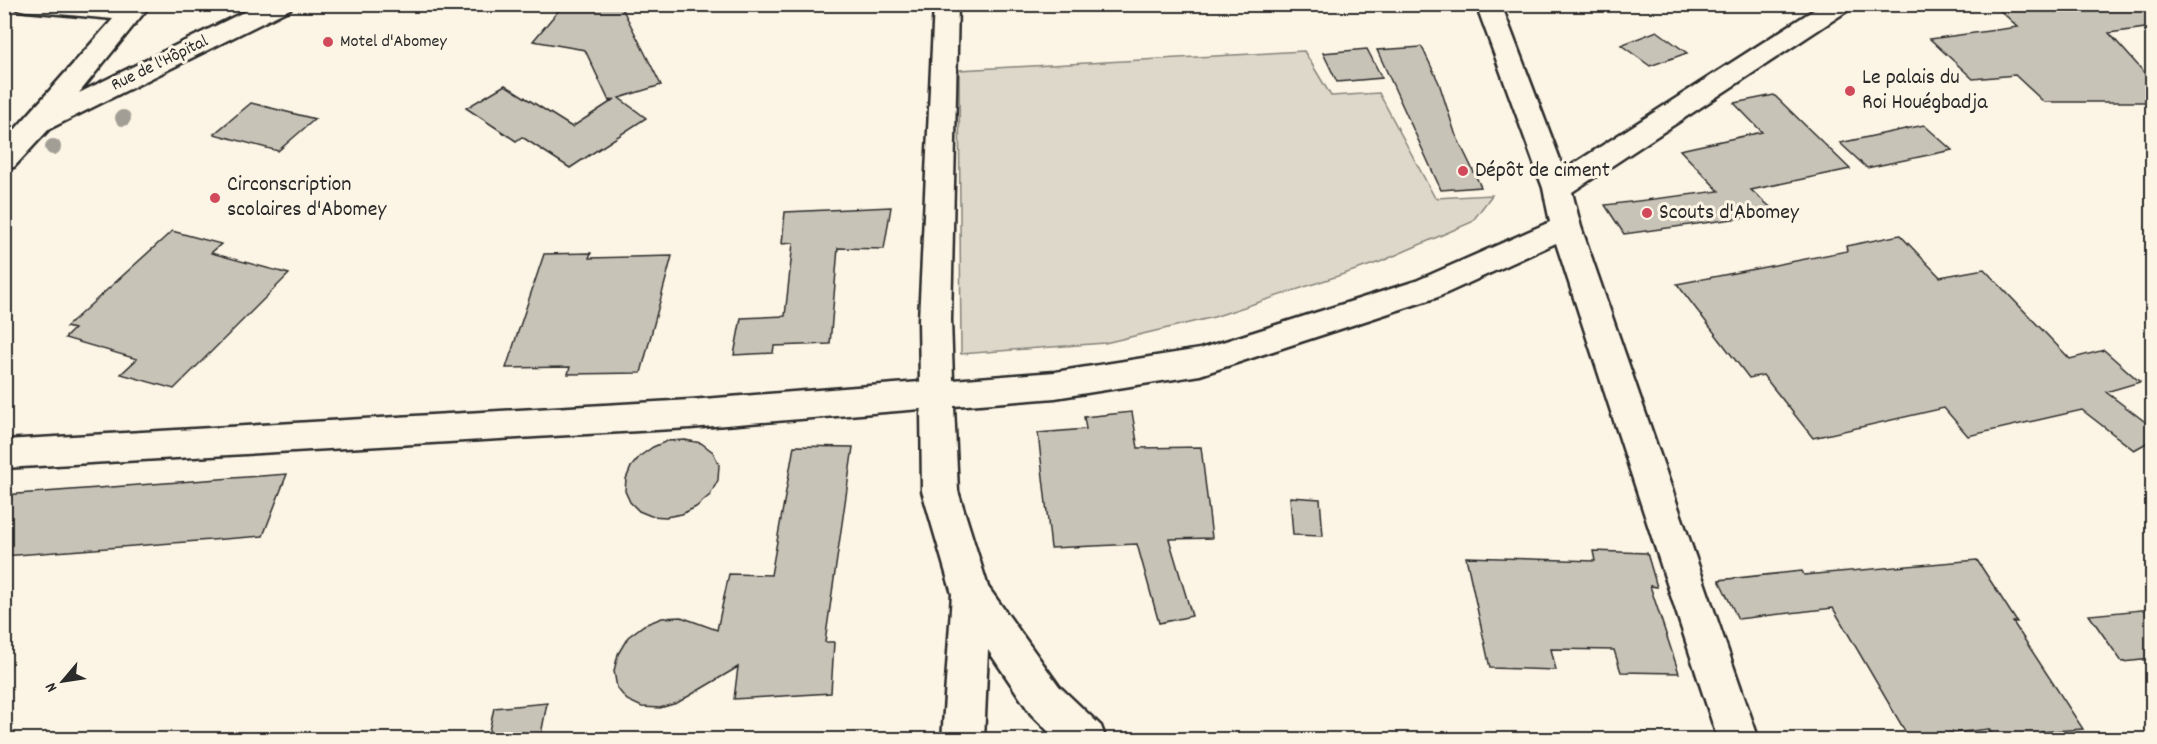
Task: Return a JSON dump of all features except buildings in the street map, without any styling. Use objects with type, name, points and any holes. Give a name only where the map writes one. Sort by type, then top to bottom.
[{"type":"street","points":[[26,4],[134,9]]},
{"type":"street","name":"Rue de l'Hôpital","points":[[39,123],[281,4]]},
{"type":"street","points":[[946,4],[935,320],[940,491],[971,594],[1045,700],[1086,740]]},
{"type":"street","points":[[1488,4],[1557,188],[1566,227],[1739,740]]},
{"type":"street","points":[[1557,188],[1840,4]]},
{"type":"street","points":[[4,160],[39,123],[134,9]]},
{"type":"street","points":[[4,454],[690,414],[1055,385],[1200,362],[1427,289],[1566,227]]},
{"type":"street","points":[[963,740],[971,594]]},
{"type":"shaded area","points":[[1304,51],[1331,96],[1379,93],[1435,198],[1492,195],[1472,222],[1380,262],[1214,317],[1105,343],[961,354],[959,70]]},
{"type":"place","name":"Motel d'Abomey","points":[[328,42]]},
{"type":"place","name":"Le palais du Roi Houégbadja","points":[[1850,91]]},
{"type":"place","name":"Dépôt de ciment","points":[[1463,171]]},
{"type":"place","name":"Circonscription scolaires d'Abomey","points":[[215,198]]},
{"type":"place","name":"Scouts d'Abomey","points":[[1647,213]]}]
